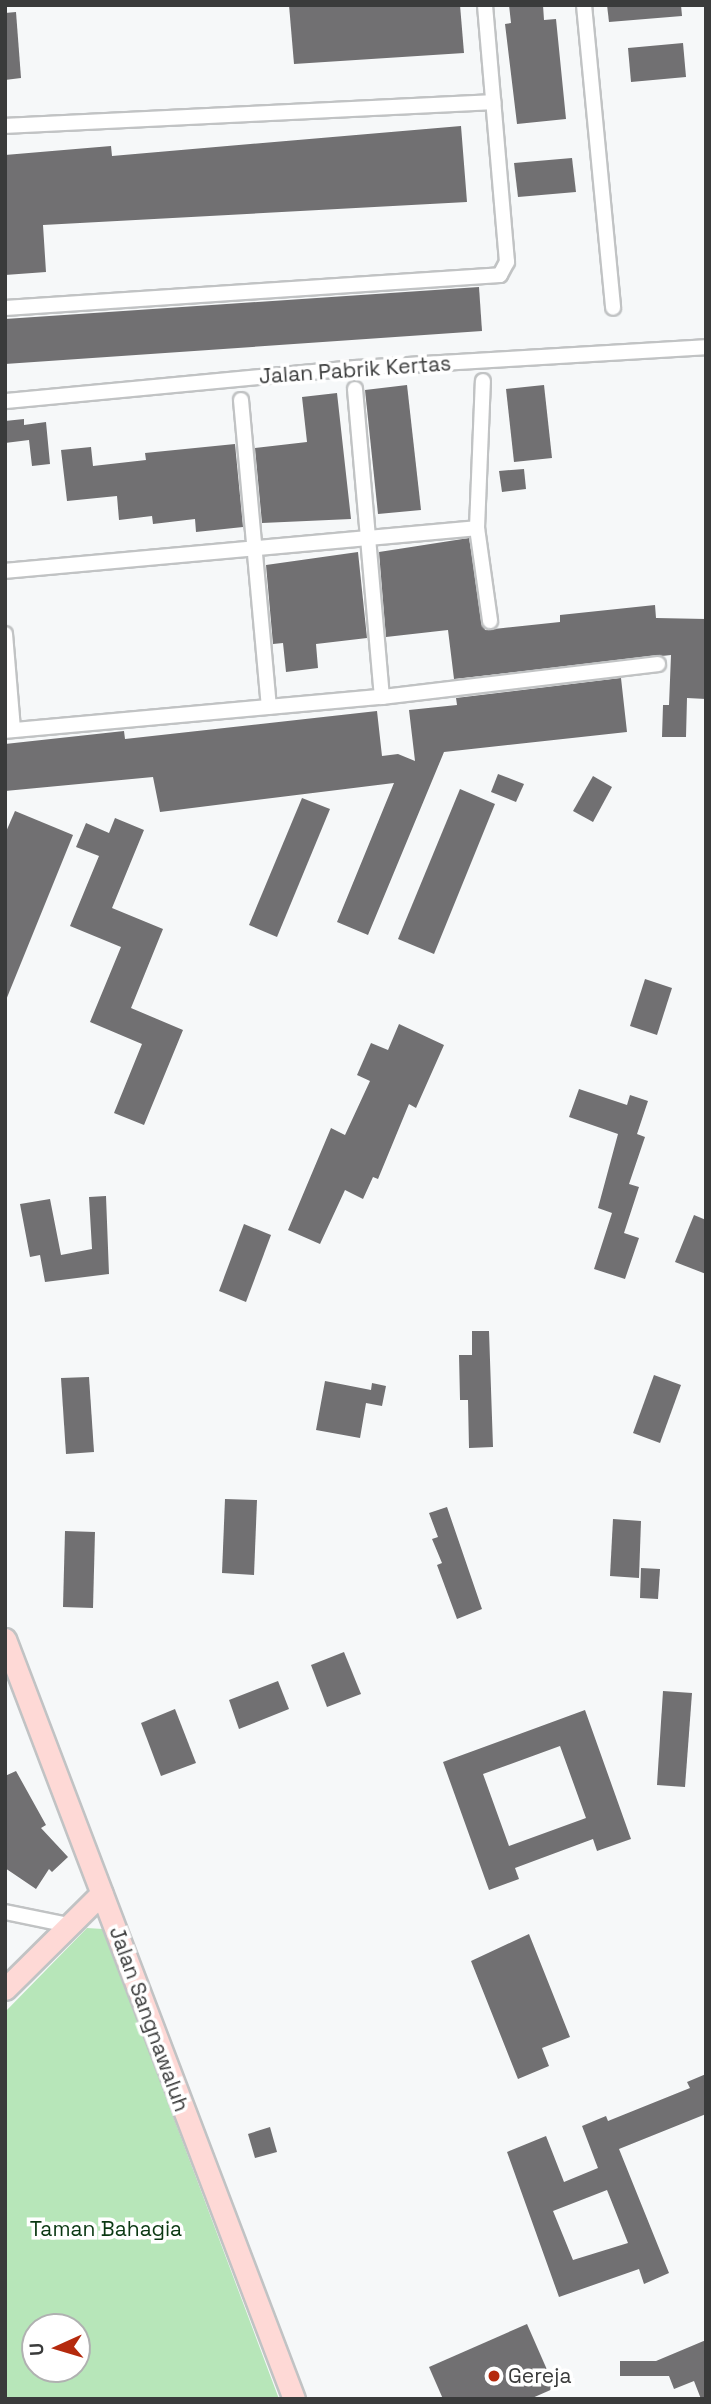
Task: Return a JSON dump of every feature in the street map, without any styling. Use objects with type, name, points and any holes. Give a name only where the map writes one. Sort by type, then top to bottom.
[{"type":"main road","name":"Jalan Sangnawaluh","points":[[5,1639],[13,1677],[102,1893],[293,2399]]},
{"type":"main road","points":[[5,1989],[102,1893]]},
{"type":"street","points":[[5,308],[500,275],[507,262],[485,5]]},
{"type":"street","points":[[584,5],[613,308]]},
{"type":"street","points":[[5,126],[493,102]]},
{"type":"street","name":"Jalan Pabrik Kertas","points":[[5,401],[356,368],[706,347]]},
{"type":"street","points":[[483,381],[477,528],[489,621]]},
{"type":"street","points":[[355,390],[382,697]]},
{"type":"street","points":[[241,400],[270,707]]},
{"type":"street","points":[[5,571],[477,528]]},
{"type":"street","points":[[5,634],[9,730],[382,697],[658,664]]},
{"type":"street","points":[[5,1912],[68,1925]]},
{"type":"green space","name":"Taman Bahagia","points":[[87,1928],[103,1929],[279,2399],[5,2399],[5,2012]]},
{"type":"building","points":[[289,5],[460,5],[464,53],[294,64]]},
{"type":"building","points":[[509,5],[543,5],[544,20],[556,19],[566,119],[517,124],[505,24],[511,23]]},
{"type":"building","points":[[607,5],[681,5],[682,16],[609,22]]},
{"type":"building","points":[[16,12],[21,78],[5,80],[5,13]]},
{"type":"building","points":[[683,43],[686,77],[631,82],[628,48]]},
{"type":"building","points":[[461,126],[467,202],[43,225],[46,272],[5,275],[5,155],[111,146],[112,156]]},
{"type":"building","points":[[572,158],[576,192],[518,197],[514,163]]},
{"type":"building","points":[[479,287],[482,331],[5,364],[5,319]]},
{"type":"building","points":[[407,385],[421,510],[378,514],[365,390]]},
{"type":"building","points":[[544,385],[552,458],[514,462],[506,389]]},
{"type":"building","points":[[337,393],[351,519],[262,523],[255,448],[307,442],[302,397]]},
{"type":"building","points":[[24,419],[24,425],[46,422],[50,464],[32,466],[29,440],[5,443],[5,421]]},
{"type":"building","points":[[235,444],[243,527],[196,532],[195,519],[153,524],[152,516],[119,520],[117,496],[67,501],[61,450],[91,447],[93,466],[146,460],[145,453]]},
{"type":"building","points":[[524,469],[526,489],[502,492],[499,471]]},
{"type":"building","points":[[469,538],[485,630],[560,622],[560,615],[655,605],[656,618],[706,619],[706,699],[687,698],[686,737],[662,737],[663,705],[669,705],[671,655],[454,679],[448,630],[386,637],[379,552]]},
{"type":"building","points":[[358,552],[367,638],[316,644],[318,668],[286,672],[283,643],[273,644],[266,565]]},
{"type":"building","points":[[621,678],[627,732],[444,752],[368,935],[337,922],[394,783],[160,812],[153,777],[5,791],[5,744],[124,731],[125,739],[377,711],[382,756],[398,754],[415,761],[409,710],[457,705],[456,698]]},
{"type":"building","points":[[498,774],[524,784],[516,802],[491,792]]},
{"type":"building","points":[[593,776],[612,787],[593,822],[573,811]]},
{"type":"building","points":[[460,789],[495,804],[434,954],[398,939]]},
{"type":"building","points":[[302,798],[330,809],[277,937],[249,925]]},
{"type":"building","points":[[15,811],[73,835],[6,1000],[5,834]]},
{"type":"building","points":[[115,818],[144,830],[112,908],[163,929],[131,1008],[183,1030],[144,1125],[114,1113],[142,1044],[90,1022],[121,947],[70,926],[99,856],[76,847],[86,823],[109,833]]},
{"type":"building","points":[[645,979],[672,988],[657,1035],[630,1026]]},
{"type":"building","points":[[399,1024],[444,1045],[416,1108],[409,1104],[378,1179],[373,1177],[363,1199],[345,1190],[320,1244],[288,1230],[331,1128],[345,1135],[370,1081],[357,1075],[371,1043],[388,1050]]},
{"type":"building","points":[[579,1089],[627,1105],[630,1095],[648,1101],[637,1134],[645,1137],[629,1184],[639,1187],[624,1233],[639,1238],[625,1279],[594,1269],[612,1213],[598,1208],[618,1134],[569,1117]]},
{"type":"building","points":[[106,1196],[109,1274],[45,1282],[40,1255],[30,1257],[20,1204],[50,1199],[61,1255],[92,1249],[89,1197]]},
{"type":"building","points":[[694,1215],[706,1220],[706,1274],[675,1262]]},
{"type":"building","points":[[244,1224],[271,1235],[246,1302],[219,1291]]},
{"type":"building","points":[[472,1331],[489,1331],[493,1447],[469,1448],[468,1400],[460,1400],[459,1355],[472,1355]]},
{"type":"building","points":[[654,1375],[681,1385],[660,1443],[633,1433]]},
{"type":"building","points":[[89,1377],[94,1452],[66,1454],[61,1378]]},
{"type":"building","points":[[325,1381],[371,1390],[372,1383],[386,1386],[382,1406],[366,1403],[360,1438],[316,1430]]},
{"type":"building","points":[[225,1499],[257,1500],[254,1575],[222,1573]]},
{"type":"building","points":[[447,1507],[482,1609],[457,1619],[437,1565],[442,1563],[432,1539],[438,1537],[429,1513]]},
{"type":"building","points":[[613,1519],[641,1521],[639,1578],[610,1576]]},
{"type":"building","points":[[65,1531],[95,1532],[93,1608],[63,1607]]},
{"type":"building","points":[[641,1568],[660,1569],[658,1599],[640,1598]]},
{"type":"building","points":[[344,1652],[361,1694],[327,1707],[311,1665]]},
{"type":"building","points":[[278,1681],[289,1709],[239,1729],[229,1700]]},
{"type":"building","points":[[663,1691],[692,1693],[685,1787],[657,1785]]},
{"type":"building","points":[[175,1709],[196,1763],[161,1776],[141,1723]]},
{"type":"building","points":[[585,1710],[631,1839],[597,1851],[593,1839],[515,1868],[519,1879],[489,1890],[443,1762]],"holes":[[[560,1746],[586,1818],[509,1846],[483,1774]]]},
{"type":"building","points":[[16,1771],[46,1825],[41,1828],[68,1857],[52,1872],[49,1869],[36,1889],[5,1868],[5,1776]]},
{"type":"building","points":[[529,1934],[570,2037],[542,2048],[549,2066],[518,2079],[471,1961]]},
{"type":"building","points":[[706,2074],[706,2114],[619,2149],[669,2273],[644,2284],[639,2269],[559,2297],[507,2152],[546,2136],[564,2182],[598,2168],[582,2126],[606,2116],[608,2121],[690,2088],[687,2082]],"holes":[[[607,2190],[628,2243],[573,2260],[553,2211]]]},
{"type":"building","points":[[270,2127],[277,2152],[255,2158],[248,2134]]},
{"type":"building","points":[[527,2324],[555,2388],[530,2399],[443,2399],[429,2367]]},
{"type":"building","points":[[706,2340],[706,2399],[701,2399],[694,2381],[674,2389],[669,2376],[620,2376],[620,2361],[656,2361]]},
{"type":"place","name":"Gereja","points":[[494,2376]]}]
